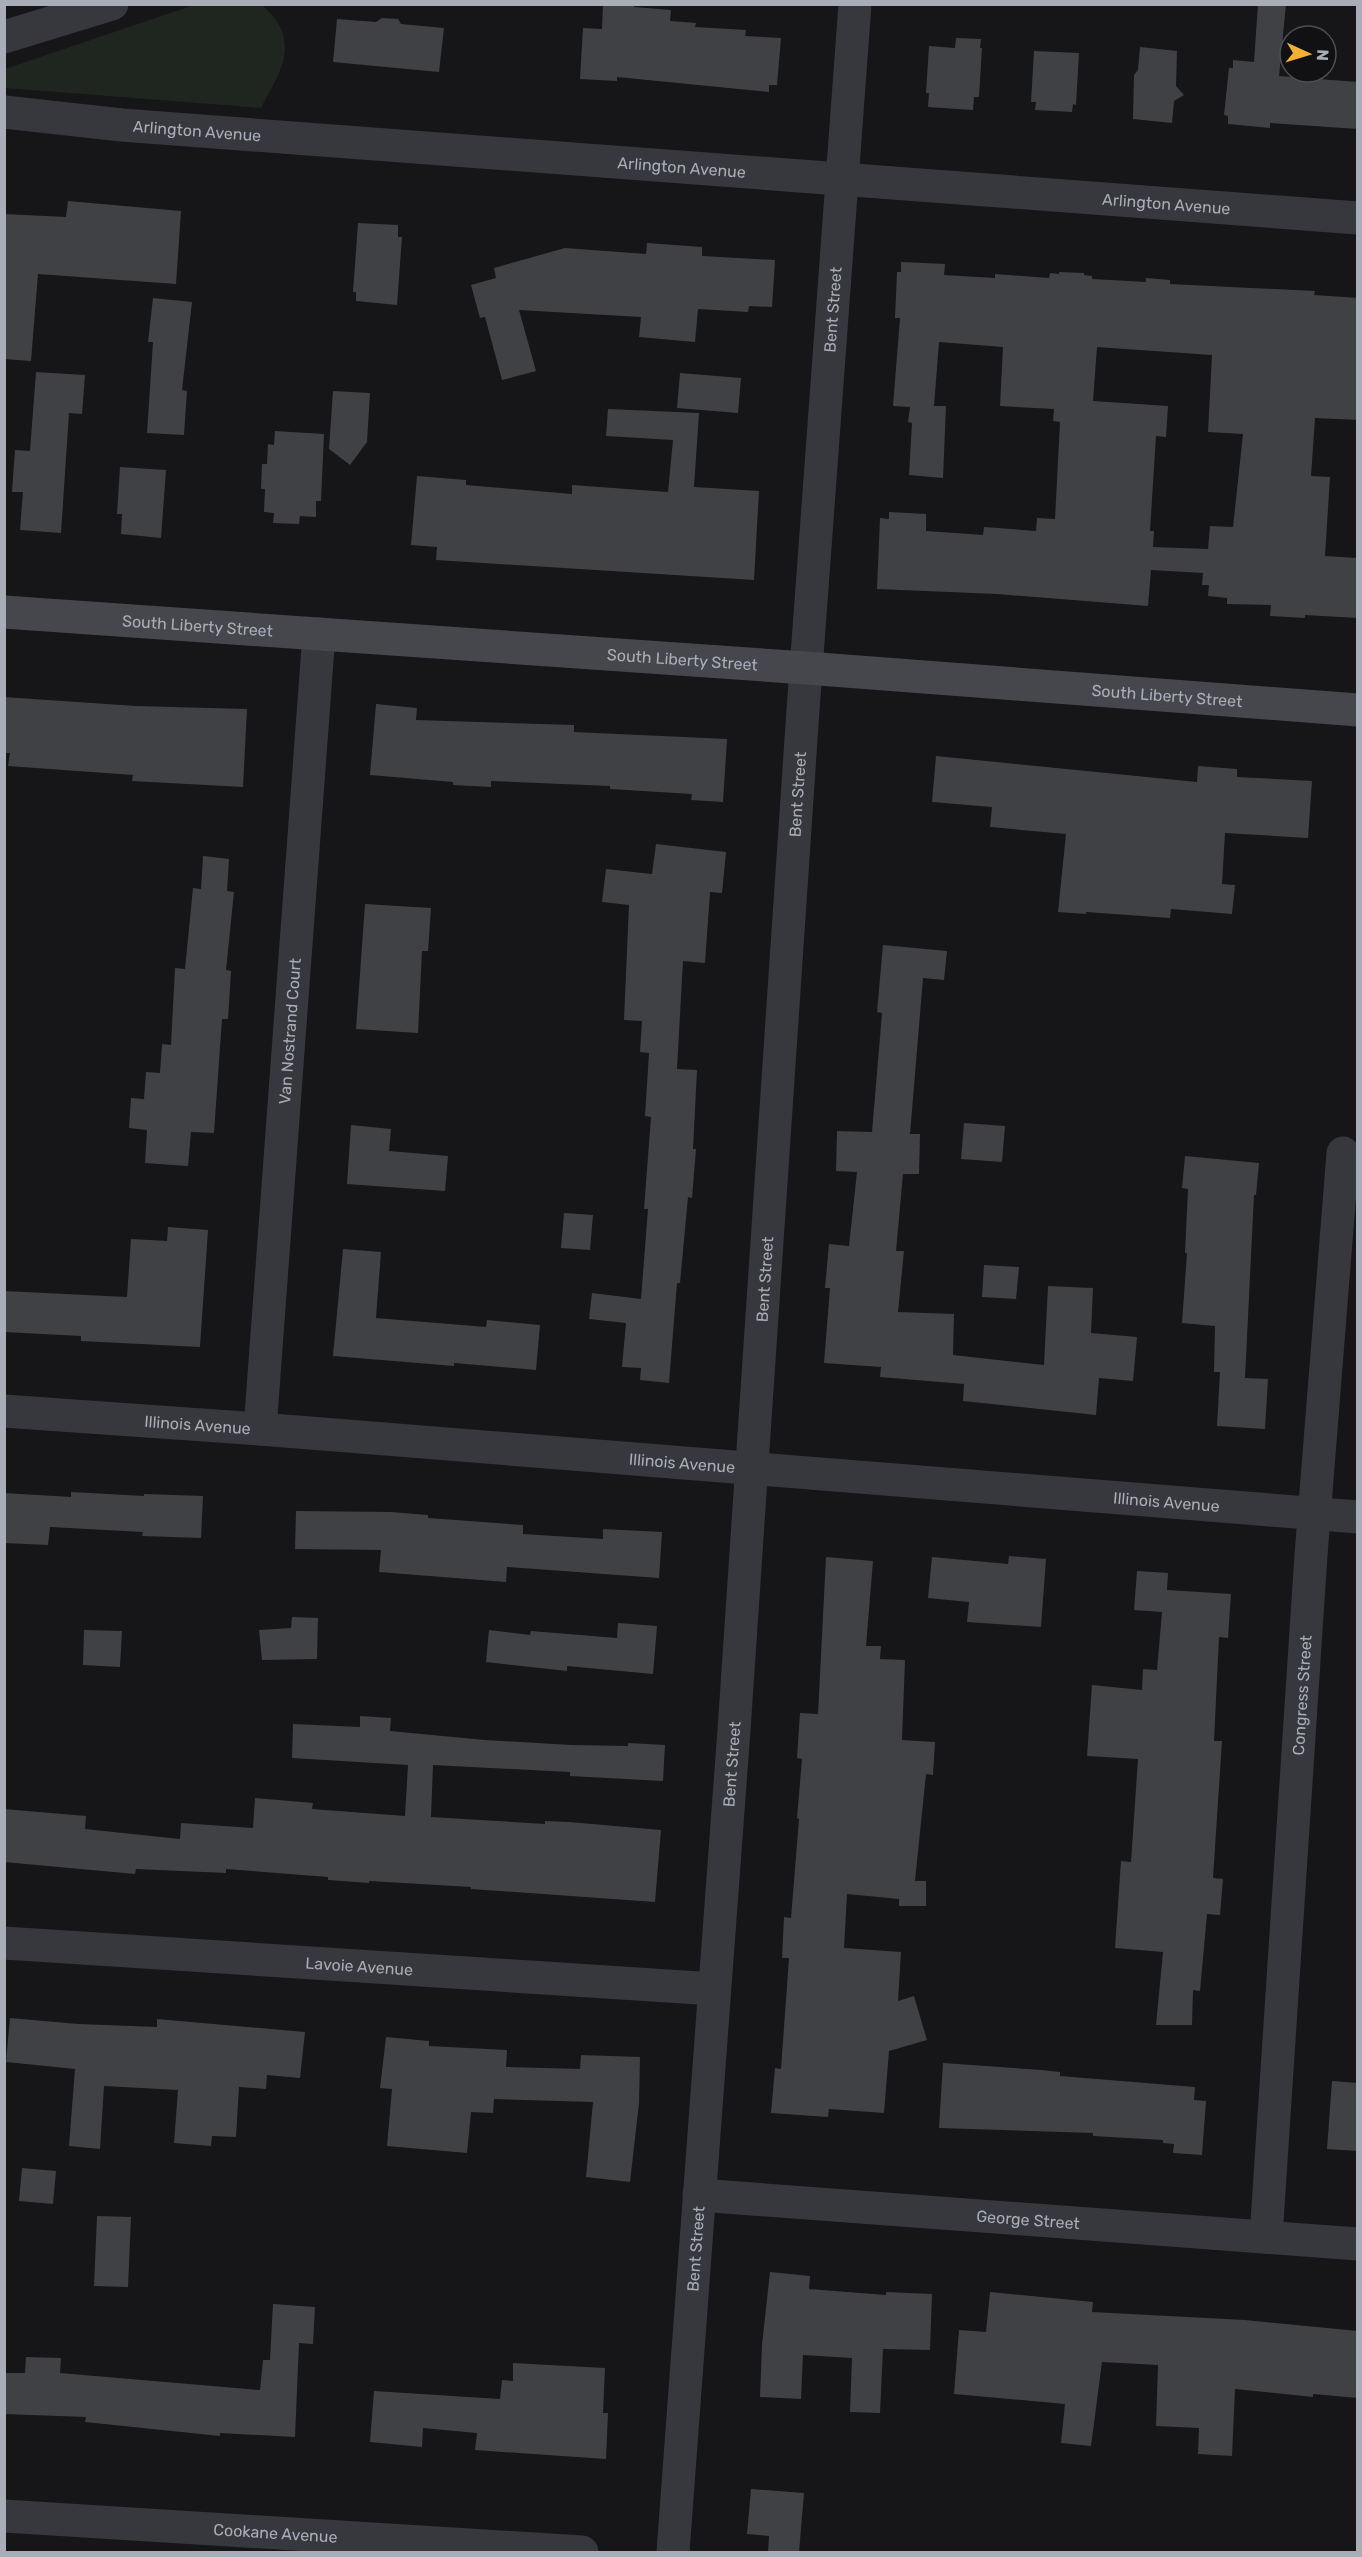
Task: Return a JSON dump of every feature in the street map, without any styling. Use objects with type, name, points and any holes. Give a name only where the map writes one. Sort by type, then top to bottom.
[{"type":"main road","name":"South Liberty Street","points":[[4,612],[806,668],[1358,710]]},
{"type":"street","points":[[4,37],[112,4]]},
{"type":"street","name":"Bent Street","points":[[673,2553],[855,4]]},
{"type":"street","name":"Arlington Avenue","points":[[4,112],[122,125],[1358,218]]},
{"type":"street","name":"Van Nostrand Court","points":[[260,1429],[319,634]]},
{"type":"street","name":"Congress Street","points":[[1266,2237],[1315,1514],[1343,1153]]},
{"type":"street","name":"Illinois Avenue","points":[[4,1411],[260,1429],[1358,1517]]},
{"type":"street","name":"Lavoie Avenue","points":[[4,1943],[714,1989]]},
{"type":"street","name":"George Street","points":[[699,2195],[1358,2244]]},
{"type":"street","name":"Cookane Avenue","points":[[4,2516],[582,2553]]},
{"type":"shaded area","points":[[194,5],[262,5],[277,21],[284,38],[284,59],[261,108],[5,88],[5,69]]},
{"type":"building","points":[[603,4],[634,4],[634,7],[671,10],[670,21],[696,23],[695,27],[746,30],[745,36],[781,38],[777,85],[769,85],[769,92],[617,77],[617,81],[580,79],[583,28],[602,29]]},
{"type":"building","points":[[1258,4],[1286,4],[1284,24],[1278,24],[1278,84],[1338,84],[1338,80],[1358,82],[1358,129],[1270,123],[1270,128],[1228,124],[1228,116],[1224,115],[1229,68],[1233,68],[1233,60],[1254,62]]},
{"type":"building","points":[[382,18],[398,19],[401,24],[444,28],[439,72],[333,62],[337,19],[376,22]]},
{"type":"building","points":[[956,38],[981,39],[979,97],[974,97],[973,110],[928,107],[929,93],[926,93],[929,46],[955,48]]},
{"type":"building","points":[[1140,47],[1177,51],[1176,86],[1184,95],[1174,101],[1172,123],[1133,119],[1134,75],[1138,70]]},
{"type":"building","points":[[1034,51],[1079,53],[1076,105],[1073,104],[1072,112],[1035,110],[1036,102],[1031,102]]},
{"type":"building","points":[[68,201],[181,211],[176,284],[38,274],[31,361],[4,359],[4,214],[66,217]]},
{"type":"building","points":[[358,223],[398,225],[398,237],[402,237],[397,305],[356,301],[356,292],[353,292]]},
{"type":"building","points":[[647,243],[702,247],[702,256],[775,260],[772,307],[749,306],[748,312],[698,309],[695,342],[639,337],[641,317],[519,310],[536,371],[502,380],[485,317],[480,318],[471,285],[496,278],[494,268],[565,248],[646,254]]},
{"type":"building","points":[[901,262],[945,264],[944,275],[995,278],[995,274],[1049,278],[1050,273],[1084,273],[1084,275],[1092,276],[1092,279],[1146,282],[1146,278],[1170,280],[1170,284],[1315,291],[1314,295],[1358,298],[1358,420],[1315,418],[1311,476],[1330,477],[1325,556],[1358,558],[1358,618],[1270,616],[1271,605],[1227,604],[1227,598],[1208,596],[1209,585],[1202,585],[1203,573],[1151,570],[1148,606],[997,594],[877,589],[880,518],[889,519],[889,512],[926,514],[926,531],[983,535],[984,527],[1036,531],[1037,518],[1055,519],[1060,422],[1053,421],[1054,409],[1000,406],[1003,347],[939,342],[934,406],[946,406],[943,478],[909,475],[912,423],[908,422],[910,407],[893,406],[900,318],[895,318],[897,272],[901,272]],"holes":[[[1097,347],[1212,355],[1208,432],[1243,434],[1233,527],[1210,526],[1208,549],[1153,547],[1154,531],[1150,531],[1156,436],[1166,437],[1168,406],[1093,401]]]},
{"type":"building","points":[[153,298],[192,302],[182,390],[187,391],[184,435],[147,433],[153,342],[148,342]]},
{"type":"building","points":[[36,372],[85,375],[82,414],[69,413],[61,533],[20,530],[23,492],[12,492],[15,450],[30,451]]},
{"type":"building","points":[[680,373],[741,378],[738,413],[677,408]]},
{"type":"building","points":[[333,391],[370,393],[367,442],[350,465],[329,449]]},
{"type":"building","points":[[608,409],[699,413],[694,487],[759,491],[754,580],[436,560],[437,547],[411,545],[417,476],[466,480],[466,485],[572,494],[572,485],[668,492],[673,440],[606,436]]},
{"type":"building","points":[[275,431],[324,434],[321,501],[316,501],[316,517],[300,516],[299,524],[273,523],[274,513],[264,512],[265,489],[261,489],[262,464],[267,464],[268,444],[274,445]]},
{"type":"building","points":[[120,467],[166,470],[161,538],[121,534],[122,514],[117,514]]},
{"type":"building","points":[[4,697],[136,706],[247,709],[243,787],[132,781],[133,775],[8,766],[10,753],[4,753]]},
{"type":"building","points":[[376,704],[417,708],[416,720],[574,725],[574,732],[727,739],[723,802],[691,800],[692,794],[610,789],[610,786],[491,781],[491,787],[370,775]]},
{"type":"building","points":[[936,756],[1197,782],[1198,766],[1237,769],[1237,777],[1312,781],[1308,838],[1225,833],[1222,884],[1235,885],[1232,914],[1171,909],[1170,918],[1058,912],[1066,834],[990,827],[992,807],[932,802]]},
{"type":"building","points":[[656,844],[726,852],[722,893],[710,892],[705,963],[683,961],[677,1069],[697,1070],[693,1149],[696,1149],[692,1198],[688,1197],[680,1283],[677,1283],[669,1383],[640,1380],[641,1368],[622,1367],[626,1323],[589,1319],[592,1293],[641,1299],[648,1209],[644,1209],[651,1117],[645,1116],[649,1053],[640,1052],[642,1021],[624,1020],[629,905],[602,902],[606,869],[652,874]]},
{"type":"building","points":[[203,856],[229,859],[227,891],[234,892],[226,970],[231,971],[228,1019],[222,1019],[214,1133],[191,1132],[188,1166],[145,1163],[147,1130],[129,1128],[131,1098],[144,1099],[146,1072],[160,1073],[162,1044],[171,1045],[175,968],[185,969],[193,888],[201,889]]},
{"type":"building","points":[[365,904],[431,908],[428,951],[422,951],[418,1033],[356,1029]]},
{"type":"building","points":[[883,945],[947,951],[944,980],[923,978],[910,1134],[920,1134],[919,1174],[903,1174],[896,1251],[904,1251],[898,1312],[954,1314],[953,1355],[1044,1365],[1048,1286],[1093,1288],[1091,1333],[1137,1337],[1133,1381],[1099,1378],[1096,1415],[963,1401],[964,1384],[880,1377],[881,1367],[824,1363],[830,1288],[825,1288],[829,1244],[849,1246],[857,1172],[836,1171],[837,1131],[872,1132],[882,1013],[877,1012]]},
{"type":"building","points":[[964,1123],[1005,1126],[1002,1162],[961,1159]]},
{"type":"building","points":[[351,1125],[391,1129],[389,1151],[448,1156],[445,1191],[347,1184]]},
{"type":"building","points":[[1185,1156],[1259,1163],[1256,1195],[1254,1195],[1245,1378],[1268,1379],[1265,1429],[1217,1426],[1220,1372],[1214,1372],[1215,1326],[1182,1323],[1187,1253],[1185,1253],[1188,1189],[1182,1188]]},
{"type":"building","points":[[564,1213],[593,1215],[590,1250],[561,1248]]},
{"type":"building","points":[[168,1227],[208,1230],[200,1347],[81,1341],[81,1336],[4,1332],[4,1291],[127,1297],[131,1239],[167,1241]]},
{"type":"building","points":[[343,1249],[381,1252],[376,1318],[486,1327],[487,1320],[540,1325],[536,1370],[333,1356]]},
{"type":"building","points":[[984,1265],[1019,1267],[1016,1299],[982,1297]]},
{"type":"building","points":[[71,1492],[203,1496],[201,1538],[142,1536],[143,1532],[50,1527],[48,1545],[4,1543],[4,1493],[71,1497]]},
{"type":"building","points":[[296,1511],[391,1512],[428,1515],[428,1518],[523,1525],[523,1534],[603,1539],[603,1529],[662,1532],[659,1578],[507,1567],[506,1582],[379,1572],[381,1550],[295,1549]]},
{"type":"building","points":[[1009,1556],[1046,1559],[1041,1627],[967,1622],[969,1602],[928,1598],[932,1557],[1008,1564]]},
{"type":"building","points":[[826,1557],[873,1561],[866,1646],[881,1646],[880,1659],[905,1660],[902,1740],[935,1742],[933,1775],[926,1774],[915,1881],[926,1881],[926,1906],[899,1906],[899,1899],[847,1894],[844,1948],[901,1952],[898,2001],[914,1996],[927,2040],[889,2051],[884,2113],[829,2109],[828,2117],[771,2113],[775,2068],[781,2069],[789,1958],[782,1958],[784,1917],[791,1918],[799,1819],[797,1818],[802,1759],[797,1758],[800,1713],[818,1714]]},
{"type":"building","points":[[1137,1571],[1168,1573],[1167,1590],[1231,1594],[1228,1638],[1219,1637],[1214,1741],[1222,1741],[1213,1878],[1223,1879],[1220,1915],[1207,1914],[1200,1991],[1193,1990],[1192,2025],[1156,2025],[1163,1952],[1115,1948],[1121,1861],[1131,1862],[1138,1759],[1087,1756],[1092,1685],[1142,1690],[1143,1669],[1157,1670],[1162,1612],[1134,1610]]},
{"type":"building","points":[[292,1617],[318,1618],[317,1659],[262,1660],[259,1630],[291,1628]]},
{"type":"building","points":[[618,1623],[657,1626],[653,1674],[567,1666],[567,1671],[486,1662],[489,1630],[530,1635],[531,1631],[617,1638]]},
{"type":"building","points":[[84,1630],[122,1631],[120,1667],[83,1665]]},
{"type":"building","points":[[360,1716],[391,1718],[390,1731],[571,1745],[628,1746],[628,1743],[665,1745],[663,1781],[570,1776],[570,1772],[433,1765],[431,1817],[545,1824],[545,1821],[569,1822],[661,1830],[655,1902],[471,1889],[471,1887],[328,1880],[328,1877],[226,1869],[226,1873],[136,1869],[135,1874],[4,1862],[4,1809],[86,1816],[85,1829],[180,1839],[181,1823],[253,1828],[255,1798],[313,1803],[312,1809],[405,1816],[408,1765],[292,1758],[293,1724],[360,1727]]},
{"type":"building","points":[[10,2018],[78,2024],[157,2027],[157,2019],[305,2032],[300,2078],[267,2075],[266,2089],[239,2087],[236,2137],[212,2136],[211,2146],[174,2143],[178,2090],[104,2086],[100,2149],[69,2146],[75,2069],[6,2062]]},
{"type":"building","points":[[386,2037],[429,2041],[429,2046],[507,2050],[506,2067],[580,2069],[581,2055],[640,2057],[639,2103],[630,2182],[586,2177],[593,2102],[494,2099],[493,2113],[471,2112],[467,2153],[387,2146],[392,2089],[380,2088]]},
{"type":"building","points":[[943,2063],[1041,2070],[1060,2072],[1060,2076],[1195,2087],[1194,2100],[1206,2101],[1202,2155],[1173,2153],[1174,2144],[1163,2143],[1163,2140],[1093,2136],[1093,2133],[939,2128]]},
{"type":"building","points":[[1332,2081],[1358,2083],[1358,2151],[1327,2149]]},
{"type":"building","points":[[22,2168],[56,2171],[53,2204],[19,2201]]},
{"type":"building","points":[[97,2216],[131,2217],[128,2287],[94,2286]]},
{"type":"building","points":[[770,2272],[810,2276],[809,2289],[886,2295],[886,2292],[932,2294],[930,2350],[883,2349],[880,2413],[850,2412],[852,2358],[803,2355],[801,2399],[760,2397],[762,2345]]},
{"type":"building","points":[[990,2292],[1093,2302],[1092,2312],[1245,2320],[1358,2331],[1358,2398],[1313,2394],[1313,2397],[1235,2389],[1232,2456],[1198,2454],[1199,2428],[1156,2426],[1158,2365],[1102,2362],[1091,2446],[1061,2443],[1065,2404],[954,2394],[959,2330],[986,2332]]},
{"type":"building","points":[[273,2304],[315,2307],[313,2344],[299,2343],[295,2437],[220,2433],[220,2436],[85,2422],[86,2417],[4,2414],[6,2373],[25,2373],[26,2357],[61,2358],[60,2373],[260,2390],[263,2360],[270,2360]]},
{"type":"building","points":[[513,2363],[605,2368],[603,2413],[608,2413],[606,2459],[475,2450],[477,2433],[423,2428],[422,2447],[370,2442],[374,2391],[500,2399],[502,2380],[513,2381]]},
{"type":"building","points":[[751,2489],[804,2493],[799,2553],[768,2553],[769,2536],[747,2534]]}]
